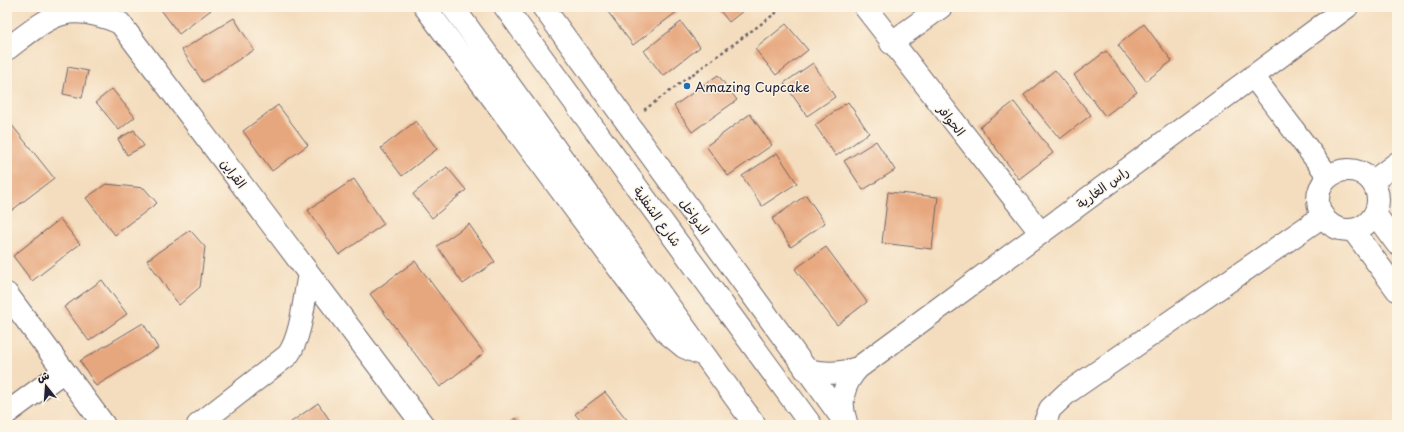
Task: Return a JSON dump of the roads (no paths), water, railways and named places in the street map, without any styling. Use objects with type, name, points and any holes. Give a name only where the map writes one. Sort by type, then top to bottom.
[{"type":"street","points":[[425,7],[666,332],[684,347],[704,355]]},
{"type":"street","points":[[453,7],[753,423]]},
{"type":"street","name":"شارع الشفلية","points":[[505,7],[811,425]]},
{"type":"street","name":"الدواخل","points":[[543,7],[846,424]]},
{"type":"street","name":"الحوافر","points":[[865,7],[891,43],[1040,232]]},
{"type":"street","points":[[891,43],[941,7]]},
{"type":"street","name":"راس الغارية","points":[[846,424],[843,413],[843,393],[851,375],[858,368],[1040,232],[1347,7]]},
{"type":"street","name":"القراين","points":[[7,49],[56,14],[78,9],[102,15],[120,23],[423,425]]},
{"type":"street","points":[[1253,76],[1329,177]]},
{"type":"street","points":[[1373,181],[1397,163]]},
{"type":"street","points":[[1351,170],[1363,173],[1373,181],[1379,197],[1375,214],[1370,221],[1353,230],[1336,228],[1328,223],[1319,206],[1318,195],[1322,185],[1329,177],[1339,171],[1351,170]]},
{"type":"street","points":[[1375,214],[1397,244]]},
{"type":"street","points":[[1044,425],[1050,409],[1067,393],[1323,216]]},
{"type":"street","points":[[1353,230],[1397,290]]},
{"type":"street","points":[[198,425],[282,360],[292,349],[297,334],[309,274]]},
{"type":"street","points":[[7,294],[16,319],[64,371],[104,425]]},
{"type":"street","name":"راس الغارية","points":[[805,369],[826,374],[848,372],[858,368]]},
{"type":"street","points":[[7,412],[64,371]]},
{"type":"place","name":"Amazing Cupcake","points":[[687,86]]}]
